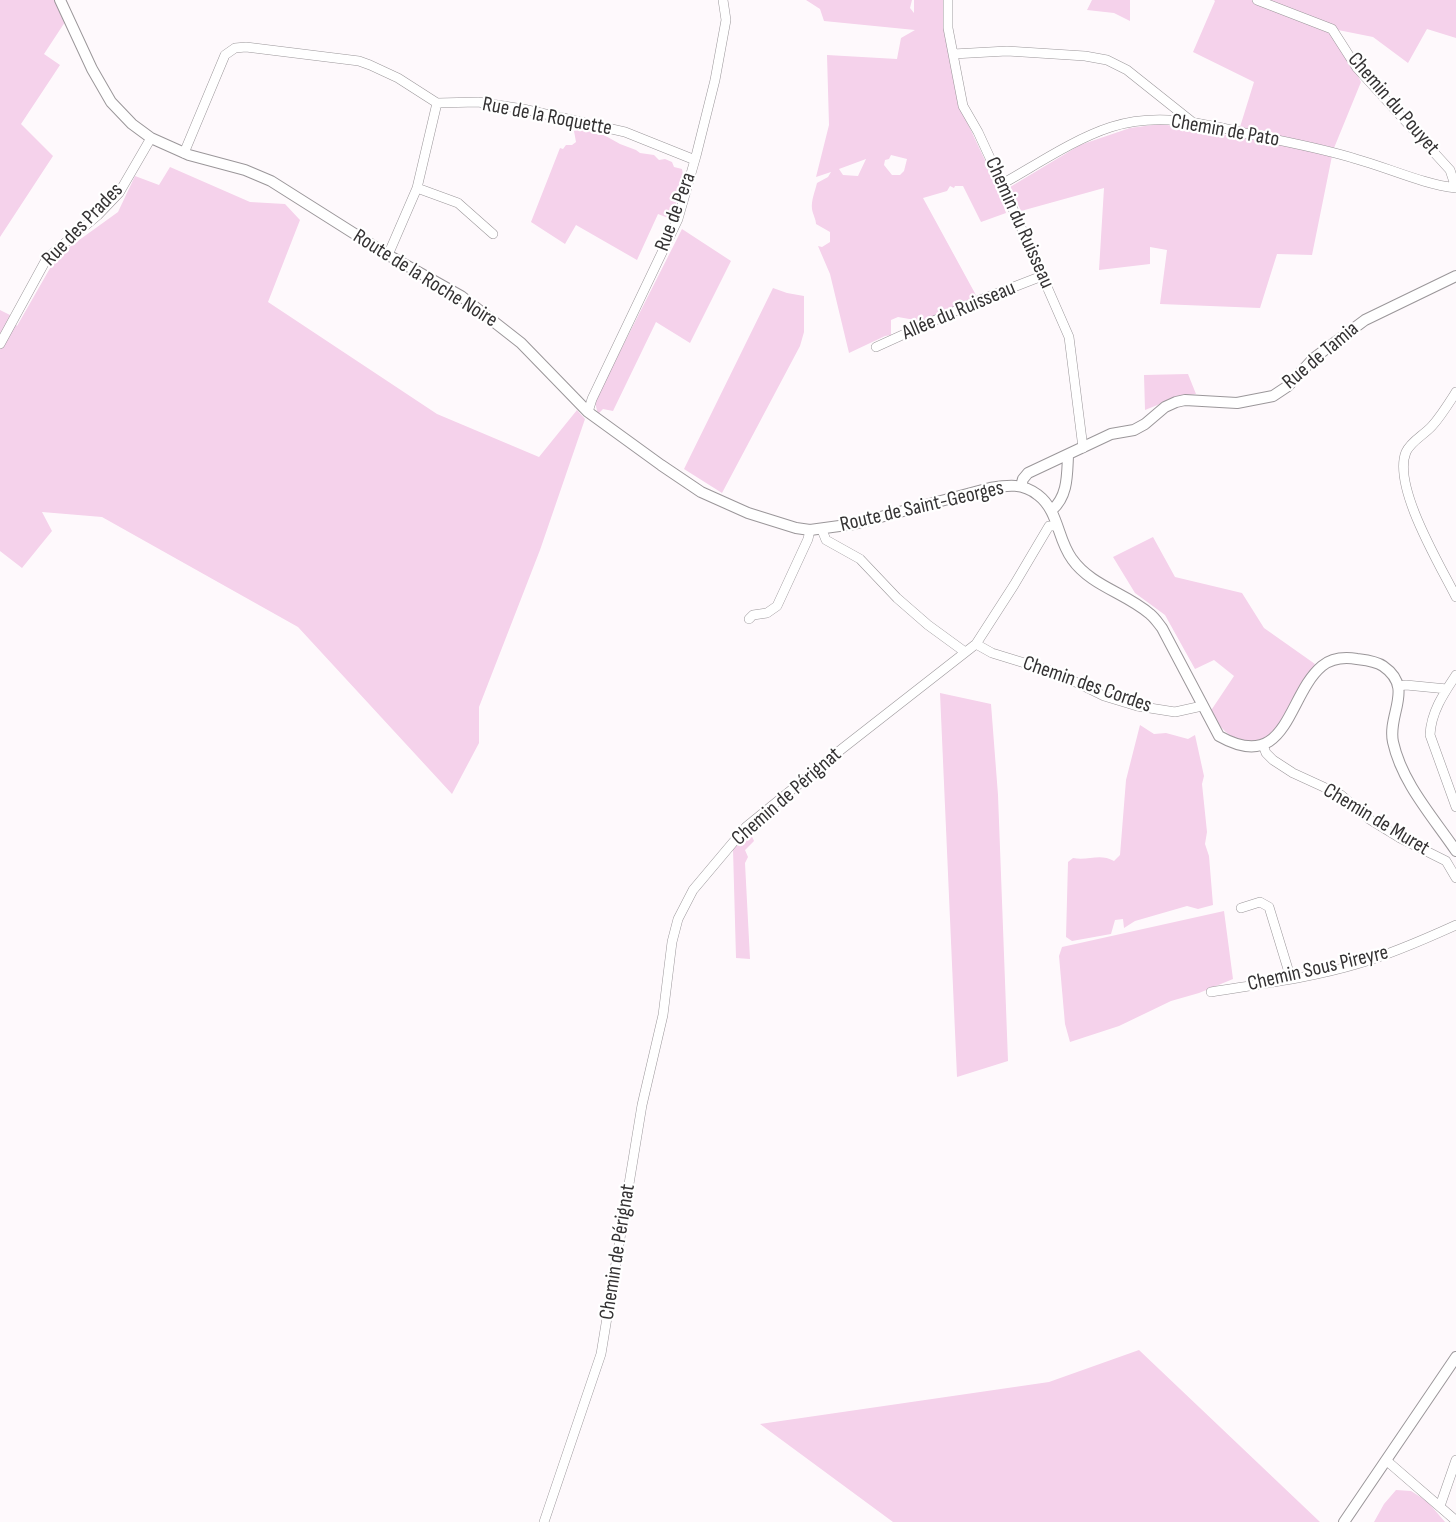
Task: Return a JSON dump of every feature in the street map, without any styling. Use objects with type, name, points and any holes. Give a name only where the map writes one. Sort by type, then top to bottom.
[{"type":"street","name":"Route de la Roche Noire","points":[[60,0],[92,69],[111,102],[132,124],[151,138],[184,153],[245,170],[271,181],[388,255],[461,296],[502,327],[539,361],[588,412],[701,492],[748,513],[796,528],[822,530]]},
{"type":"street","name":"Rue de Pera","points":[[588,412],[592,399],[678,219],[715,80],[726,20],[723,0]]},
{"type":"street","name":"Chemin du Ruisseau","points":[[948,0],[948,28],[963,105],[1002,184],[1069,337],[1083,448]]},
{"type":"street","name":"Chemin du Pouyet","points":[[1257,0],[1332,28],[1357,68],[1453,168],[1456,188]]},
{"type":"street","points":[[184,153],[225,55],[235,48],[246,47],[370,64],[398,78],[437,103],[417,188],[388,255]]},
{"type":"street","points":[[953,54],[1007,51],[1085,56],[1107,60],[1127,70],[1191,121]]},
{"type":"street","name":"Rue de la Roquette","points":[[437,103],[478,102],[533,111],[625,132],[695,160]]},
{"type":"street","name":"Chemin de Pato","points":[[1002,184],[1085,138],[1109,128],[1149,120],[1191,121],[1329,151],[1386,167],[1438,186],[1456,188]]},
{"type":"street","name":"Rue des Prades","points":[[0,344],[47,258],[98,215],[119,193],[151,138]]},
{"type":"street","points":[[417,188],[458,203],[493,234]]},
{"type":"street","name":"Allée du Ruisseau","points":[[876,347],[975,302],[1042,276]]},
{"type":"street","name":"Rue de Tamia","points":[[1021,486],[1028,473],[1111,434],[1134,430],[1165,407],[1176,402],[1185,400],[1237,403],[1273,396],[1288,386],[1314,358],[1365,320],[1456,276]]},
{"type":"street","points":[[1456,392],[1432,425],[1411,444],[1404,464],[1404,478],[1409,501],[1456,597]]},
{"type":"street","points":[[1052,510],[1059,504],[1067,484],[1068,456]]},
{"type":"street","points":[[1021,486],[1039,496],[1052,510],[1071,558],[1084,572],[1150,614],[1162,628],[1219,736],[1238,744],[1263,745],[1277,734],[1292,715],[1308,684],[1322,667],[1332,660],[1347,658],[1367,660],[1382,666],[1391,674],[1398,686],[1400,696],[1392,739],[1399,761],[1411,786],[1456,852]]},
{"type":"street","name":"Route de Saint-Georges","points":[[822,530],[854,524],[990,488],[1021,486]]},
{"type":"street","name":"Chemin de Pérignat","points":[[544,1522],[601,1354],[642,1105],[663,1015],[672,942],[678,919],[693,890],[746,827],[976,644],[1048,526],[1058,526]]},
{"type":"street","points":[[749,619],[753,615],[767,613],[777,606],[810,530]]},
{"type":"street","points":[[822,530],[826,540],[860,559],[905,605],[965,652]]},
{"type":"street","name":"Chemin des Cordes","points":[[976,644],[993,653],[1057,673],[1104,696],[1137,706],[1175,712],[1202,706]]},
{"type":"street","points":[[1456,675],[1436,710],[1431,724],[1431,735],[1456,807]]},
{"type":"street","points":[[1398,686],[1447,689]]},
{"type":"street","name":"Chemin de Muret","points":[[1263,745],[1266,753],[1273,760],[1293,773],[1341,795],[1369,819],[1400,838],[1446,861],[1456,878]]},
{"type":"street","points":[[1241,908],[1260,902],[1269,907],[1291,979]]},
{"type":"street","name":"Chemin Sous Pireyre","points":[[1211,992],[1291,979],[1356,964],[1401,950],[1456,925]]},
{"type":"street","points":[[1344,1522],[1456,1357]]},
{"type":"street","points":[[1440,1506],[1456,1460]]},
{"type":"street","points":[[1387,1461],[1440,1506],[1455,1522]]},
{"type":"shaded area","points":[[0,0],[55,0],[65,22],[44,54],[60,65],[21,124],[53,156],[0,237]]},
{"type":"shaded area","points":[[806,0],[912,0],[910,8],[914,13],[914,0],[944,0],[959,105],[999,190],[1006,213],[981,222],[963,186],[954,188],[950,186],[947,191],[923,198],[977,297],[917,325],[915,320],[898,317],[891,320],[891,335],[849,353],[830,274],[818,246],[822,247],[830,242],[830,232],[816,224],[812,209],[817,183],[828,177],[831,172],[816,177],[829,125],[827,55],[897,59],[901,38],[915,30],[824,21],[820,9]],"holes":[[[891,155],[907,159],[904,171],[900,175],[892,175],[884,165],[885,160]],[[866,159],[858,176],[843,175],[839,169]]]},
{"type":"shaded area","points":[[1092,0],[1130,0],[1130,21],[1114,13],[1087,10]]},
{"type":"shaded area","points":[[1214,0],[1456,0],[1456,38],[1427,29],[1408,63],[1373,37],[1333,29],[1361,82],[1334,148],[1240,127],[1254,82],[1193,52]]},
{"type":"shaded area","points":[[1161,124],[1274,143],[1332,156],[1312,255],[1277,254],[1260,308],[1160,304],[1167,250],[1150,247],[1150,264],[1099,270],[1104,188],[1021,211],[1010,187],[1080,145],[1130,128]]},
{"type":"shaded area","points":[[581,128],[604,135],[640,153],[654,155],[659,160],[665,159],[672,162],[674,167],[682,169],[683,175],[686,175],[676,204],[669,212],[673,220],[658,214],[637,260],[576,225],[565,244],[531,222],[560,148],[563,149],[566,145],[576,142],[574,131]]},
{"type":"shaded area","points":[[170,167],[250,202],[285,204],[300,220],[268,302],[437,414],[539,457],[577,410],[585,419],[540,550],[479,707],[479,743],[452,794],[298,627],[102,517],[42,512],[52,531],[22,568],[0,551],[0,310],[10,315],[17,326],[57,256],[118,212],[135,176],[159,185]]},
{"type":"shaded area","points":[[682,229],[731,261],[690,343],[656,322],[613,411],[603,409],[598,414],[595,403],[599,393]]},
{"type":"shaded area","points":[[773,288],[804,296],[804,332],[800,346],[722,493],[684,469]]},
{"type":"shaded area","points":[[1188,374],[1196,394],[1180,396],[1145,410],[1144,375]]},
{"type":"shaded area","points":[[1153,537],[1175,577],[1242,593],[1264,628],[1315,664],[1284,718],[1263,740],[1246,741],[1233,737],[1219,724],[1210,712],[1234,676],[1214,660],[1195,669],[1165,615],[1135,593],[1113,557]]},
{"type":"shaded area","points":[[940,693],[991,704],[998,795],[1008,1061],[957,1077]]},
{"type":"shaded area","points":[[1140,725],[1154,734],[1166,733],[1188,739],[1195,735],[1204,776],[1202,784],[1207,832],[1205,844],[1209,856],[1213,905],[1198,909],[1187,906],[1135,921],[1124,928],[1123,919],[1115,920],[1111,934],[1072,941],[1066,937],[1068,862],[1073,858],[1099,857],[1114,861],[1120,855],[1126,780]]},
{"type":"shaded area","points":[[750,832],[754,841],[745,850],[748,857],[745,863],[750,959],[736,958],[733,849]]},
{"type":"shaded area","points":[[1224,911],[1233,979],[1199,993],[1171,1001],[1119,1026],[1070,1042],[1065,1024],[1059,956],[1062,947]]},
{"type":"shaded area","points":[[1139,1350],[1320,1522],[893,1522],[760,1424],[1049,1382]]},
{"type":"shaded area","points":[[1396,1490],[1411,1491],[1427,1501],[1445,1522],[1374,1522],[1384,1504]]}]
